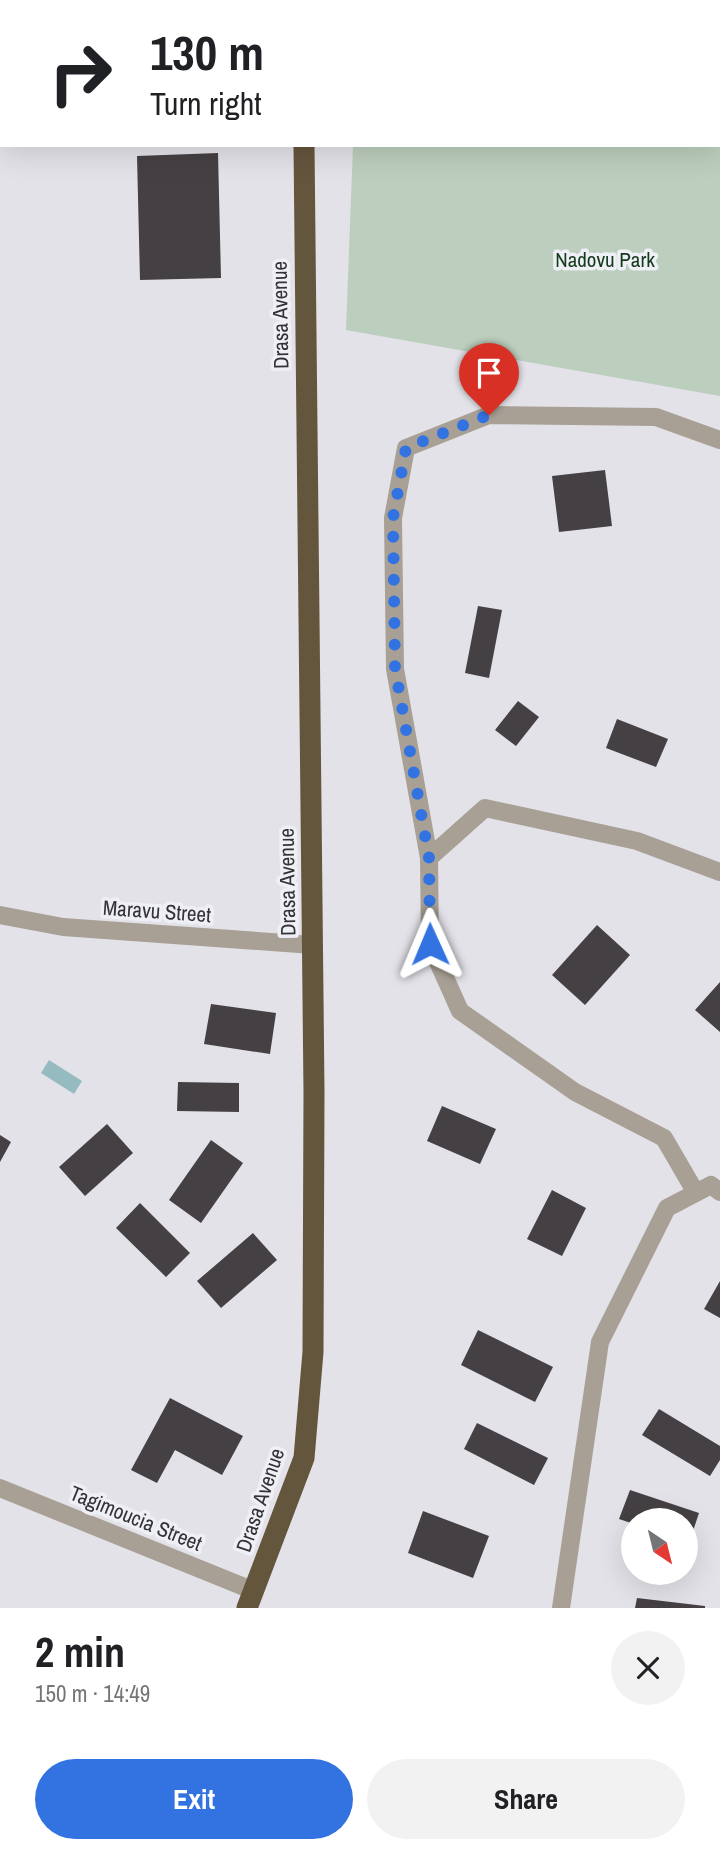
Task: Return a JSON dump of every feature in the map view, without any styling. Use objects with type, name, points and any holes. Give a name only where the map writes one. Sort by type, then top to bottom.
[{"type":"highway","name":"Drasa Avenue","points":[[251,1600],[304,1458],[313,1352],[313,945],[304,147]]},
{"type":"street","points":[[696,1193],[664,1138],[575,1092],[460,1011],[430,944],[429,858],[395,668],[393,518],[406,448],[489,415],[656,416],[720,440]]},
{"type":"street","points":[[429,858],[485,808],[637,841],[720,872]]},
{"type":"street","name":"Maravu Street","points":[[0,915],[63,927],[313,945]]},
{"type":"street","points":[[561,1608],[600,1342],[667,1208],[711,1185],[720,1192]]},
{"type":"street","name":"Tagimoucia Street","points":[[0,1488],[251,1600]]},
{"type":"green space","name":"Nadovu Park","points":[[353,147],[720,147],[720,396],[346,330]]},
{"type":"water","points":[[49,1060],[82,1081],[74,1094],[41,1073]]},
{"type":"building","points":[[218,153],[221,278],[140,280],[137,156]]},
{"type":"building","points":[[605,470],[612,526],[559,532],[552,476]]},
{"type":"building","points":[[478,606],[502,610],[489,678],[465,673]]},
{"type":"building","points":[[518,701],[539,717],[516,746],[495,730]]},
{"type":"building","points":[[617,719],[668,739],[656,767],[606,748]]},
{"type":"building","points":[[597,925],[630,955],[585,1005],[552,975]]},
{"type":"building","points":[[720,982],[720,1032],[695,1010]]},
{"type":"building","points":[[211,1004],[276,1013],[270,1054],[204,1044]]},
{"type":"building","points":[[178,1082],[239,1083],[239,1112],[177,1111]]},
{"type":"building","points":[[442,1106],[496,1129],[480,1164],[427,1141]]},
{"type":"building","points":[[107,1124],[133,1153],[85,1196],[59,1167]]},
{"type":"building","points":[[0,1135],[11,1142],[0,1162]]},
{"type":"building","points":[[211,1140],[243,1163],[201,1223],[169,1200]]},
{"type":"building","points":[[552,1190],[586,1208],[562,1256],[527,1239]]},
{"type":"building","points":[[140,1203],[190,1253],[166,1277],[116,1228]]},
{"type":"building","points":[[253,1233],[277,1260],[221,1308],[197,1281]]},
{"type":"building","points":[[720,1281],[720,1318],[704,1309]]},
{"type":"building","points":[[478,1330],[553,1367],[535,1402],[461,1365]]},
{"type":"building","points":[[170,1398],[243,1436],[222,1475],[175,1450],[157,1483],[131,1470]]},
{"type":"building","points":[[659,1409],[720,1446],[720,1460],[710,1476],[642,1435]]},
{"type":"building","points":[[477,1423],[548,1458],[534,1485],[464,1449]]},
{"type":"building","points":[[630,1490],[684,1508],[623,1508]]},
{"type":"building","points":[[423,1511],[489,1536],[473,1578],[408,1553]]},
{"type":"building","points":[[637,1598],[705,1606],[705,1608],[635,1608]]},
{"type":"route","points":[[430,944],[429,858],[395,668],[393,518],[406,448],[489,415]]}]
